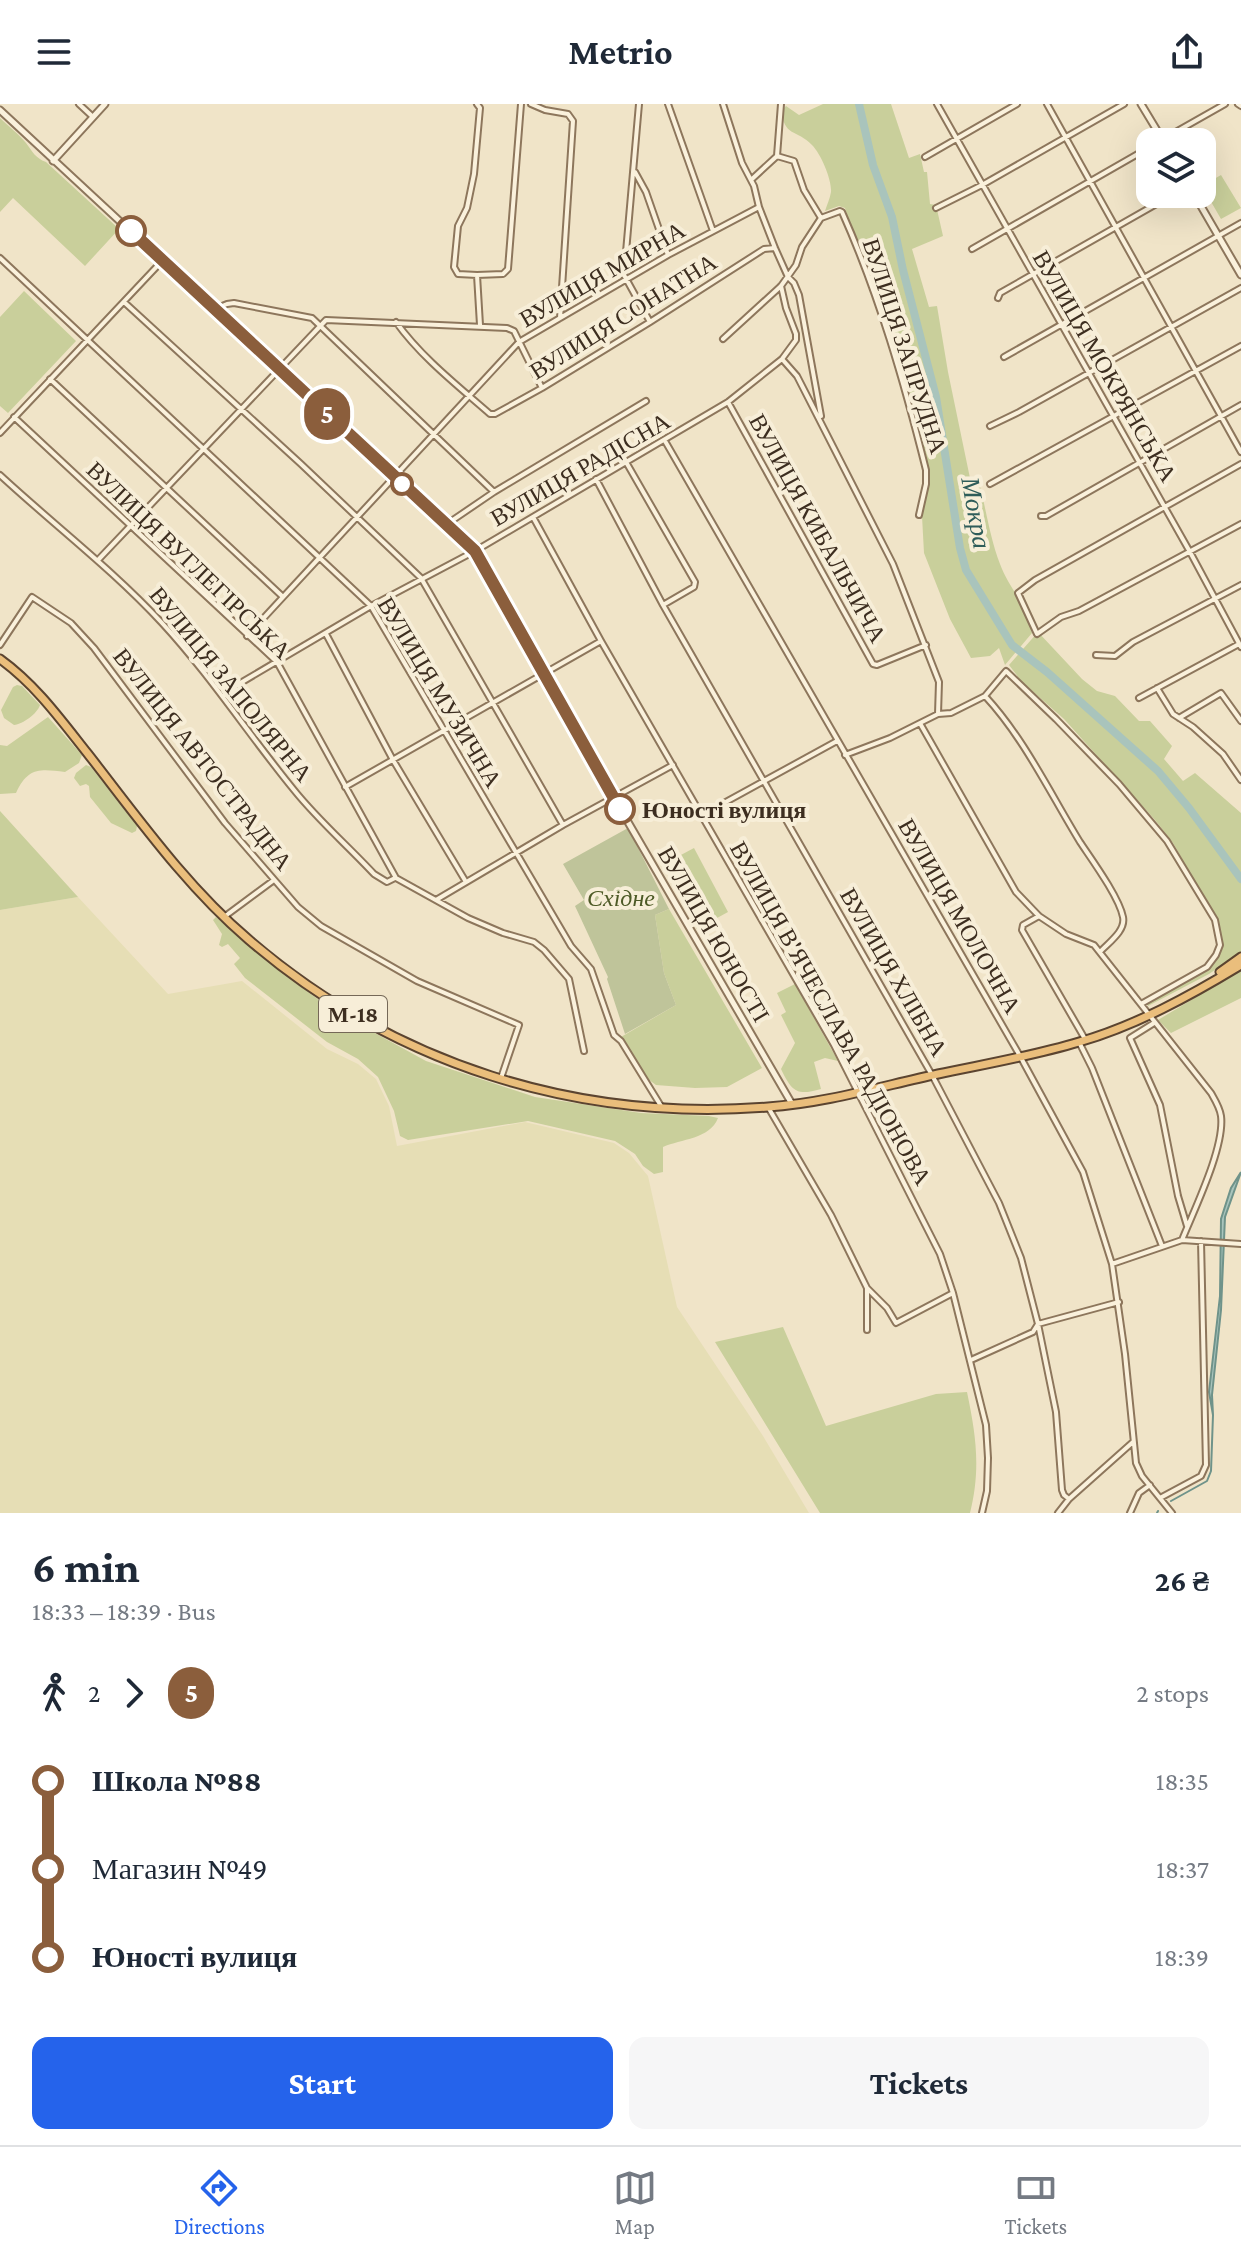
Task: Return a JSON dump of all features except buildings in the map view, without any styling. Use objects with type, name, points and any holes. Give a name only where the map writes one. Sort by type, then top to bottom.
[{"type":"highway","name":"М-18","points":[[0,659],[50,706],[197,890],[271,959],[373,1026],[422,1050],[500,1080],[609,1104],[663,1108],[792,1104],[857,1093],[1082,1041],[1151,1019],[1241,965]]},
{"type":"highway","name":"М-18","points":[[1206,984],[1241,957]]},
{"type":"street","points":[[79,104],[93,117]]},
{"type":"street","points":[[53,161],[105,104]]},
{"type":"street","points":[[477,104],[480,108],[474,174],[467,208],[458,226],[454,267],[458,274],[503,274],[508,269],[521,104]]},
{"type":"street","points":[[531,104],[568,114],[573,121],[560,318]]},
{"type":"street","points":[[639,104],[625,265],[626,280],[650,322]]},
{"type":"street","points":[[668,104],[713,231]]},
{"type":"street","points":[[723,104],[775,248],[799,295],[822,422]]},
{"type":"street","points":[[751,180],[777,156],[781,104]]},
{"type":"street","name":"ВУЛИЦЯ МОКРЯНСЬКА","points":[[937,104],[1240,645]]},
{"type":"street","points":[[925,157],[1017,104]]},
{"type":"street","points":[[1047,104],[1241,452]]},
{"type":"street","points":[[936,208],[1124,104]]},
{"type":"street","points":[[1141,104],[1154,128]]},
{"type":"street","points":[[1183,128],[1225,104]]},
{"type":"street","name":"ВУЛИЦЯ ЮНОСТІ","points":[[0,110],[475,551],[792,1104]]},
{"type":"street","points":[[972,249],[1136,155]]},
{"type":"street","points":[[723,339],[781,286],[821,218],[804,190],[794,161],[777,156]]},
{"type":"street","points":[[634,169],[646,192],[668,255]]},
{"type":"street","name":"ВУЛИЦЯ МИРНА","points":[[247,636],[519,342],[668,255],[759,207]]},
{"type":"street","points":[[998,298],[1000,293],[1032,274],[1150,208]]},
{"type":"street","points":[[1202,208],[1241,275]]},
{"type":"street","name":"ВУЛИЦЯ ЗАПРУДНА","points":[[821,218],[842,212],[863,263],[903,381],[926,470],[919,515]]},
{"type":"street","points":[[1004,357],[1241,223]]},
{"type":"street","name":"ВУЛИЦЯ СОНАТНА","points":[[470,396],[490,414],[500,412],[764,249],[775,248]]},
{"type":"street","name":"ВУЛИЦЯ МУЗИЧНА","points":[[0,258],[371,606],[571,946],[591,969],[614,1035],[621,1041],[663,1108]]},
{"type":"street","points":[[0,433],[163,260]]},
{"type":"street","points":[[477,275],[480,325]]},
{"type":"street","points":[[781,286],[796,334],[793,346],[782,359],[797,376],[822,422],[893,564],[939,682],[938,714]]},
{"type":"street","points":[[990,426],[1241,288]]},
{"type":"street","points":[[124,302],[421,578],[563,825]]},
{"type":"street","points":[[215,309],[234,303],[307,316],[494,492]]},
{"type":"street","points":[[99,559],[326,320],[507,328],[514,331],[542,388]]},
{"type":"street","points":[[396,322],[407,337],[470,396]]},
{"type":"street","points":[[990,484],[1241,346]]},
{"type":"street","name":"ВУЛИЦЯ РАДІСНА","points":[[223,697],[237,685],[371,606],[475,551],[665,441],[728,402],[782,359]]},
{"type":"street","points":[[50,379],[282,596]]},
{"type":"street","points":[[445,525],[646,401]]},
{"type":"street","name":"ВУЛИЦЯ КИБАЛЬЧИЧА","points":[[728,402],[873,664],[926,645]]},
{"type":"street","points":[[1041,516],[1046,516],[1241,405]]},
{"type":"street","name":"ВУЛИЦЯ ВУГЛЕГІРСЬКА","points":[[14,417],[277,662],[396,878]]},
{"type":"street","name":"ВУЛИЦЯ МОЛОЧНА","points":[[665,441],[1020,1056],[1083,1172],[1112,1264],[1119,1302],[1133,1442],[1139,1469],[1172,1513]]},
{"type":"street","points":[[626,462],[695,582],[694,587],[663,605]]},
{"type":"street","points":[[1241,464],[1035,580],[1018,593],[1037,634],[1061,617],[1079,611],[1241,524]]},
{"type":"street","name":"ВУЛИЦЯ ЗАПОЛЯРНА","points":[[0,475],[58,528],[99,559],[164,626],[297,794],[374,874],[387,882],[396,878]]},
{"type":"street","name":"ВУЛИЦЯ ХЛІБНА","points":[[596,479],[663,605],[932,1075],[999,1203],[1021,1258],[1038,1324],[1056,1412],[1062,1490],[1069,1499]]},
{"type":"street","name":"ВУЛИЦЯ В'ЯЧЕСЛАВА РАДІОНОВА","points":[[533,517],[834,1045],[940,1254],[978,1385],[986,1425],[987,1491],[982,1513]]},
{"type":"street","points":[[1096,655],[1115,656],[1133,642],[1241,585]]},
{"type":"street","name":"ВУЛИЦЯ АВТОСТРАДНА","points":[[0,645],[32,597],[71,623],[121,683],[225,823],[298,907],[321,926],[417,981],[519,1025],[500,1080]]},
{"type":"street","points":[[326,634],[393,760],[466,882]]},
{"type":"street","points":[[345,787],[601,641]]},
{"type":"street","points":[[1139,698],[1240,645]]},
{"type":"street","points":[[845,755],[938,714],[951,713],[985,696],[1006,671],[1119,784],[1167,841],[1215,920],[1220,945],[1207,967],[1141,1004]]},
{"type":"street","points":[[1157,688],[1173,714],[1223,754],[1241,780]]},
{"type":"street","points":[[1179,718],[1221,693],[1241,721]]},
{"type":"street","points":[[985,696],[1031,760],[1123,917],[1119,932],[1100,952]]},
{"type":"street","points":[[920,724],[1016,892],[1039,916],[1100,952],[1211,1093],[1221,1112],[1217,1150],[1182,1240]]},
{"type":"street","points":[[702,815],[837,741]]},
{"type":"street","points":[[436,900],[673,765]]},
{"type":"street","points":[[396,878],[468,918],[534,942],[544,950],[569,979],[584,1051]]},
{"type":"street","points":[[224,917],[274,880]]},
{"type":"street","points":[[1039,916],[1023,925],[1022,930],[1082,1041],[1162,1246]]},
{"type":"street","points":[[1151,1019],[1130,1038],[1160,1105],[1187,1227]]},
{"type":"street","points":[[768,1107],[831,1215],[867,1288],[887,1308],[896,1323],[953,1293]]},
{"type":"street","points":[[1112,1264],[1182,1240],[1241,1244]]},
{"type":"street","points":[[1160,1498],[1201,1476],[1206,1465],[1201,1241]]},
{"type":"street","points":[[867,1288],[867,1330]]},
{"type":"street","points":[[970,1361],[1033,1332],[1038,1324],[1119,1302]]},
{"type":"street","points":[[1058,1513],[1069,1499],[1133,1442]]},
{"type":"street","points":[[1130,1513],[1139,1493],[1150,1485]]},
{"type":"shaded area","points":[[78,897],[168,994],[242,981],[327,1049],[358,1064],[376,1079],[389,1106],[397,1146],[525,1122],[614,1143],[629,1153],[648,1176],[677,1307],[763,1436],[809,1513],[0,1513],[0,910]]},
{"type":"green space","points":[[823,104],[891,104],[909,158],[920,154],[924,172],[927,172],[930,204],[936,205],[943,236],[912,249],[929,307],[937,306],[971,483],[979,482],[997,554],[1027,614],[1032,633],[1005,665],[999,648],[990,656],[971,658],[950,619],[924,553],[922,516],[926,455],[905,377],[845,208],[839,206],[825,211],[831,194],[828,174],[812,145],[788,129],[783,119],[782,110],[786,106],[799,115]]},
{"type":"green space","points":[[0,118],[37,157],[119,229],[85,266],[13,198],[0,212]]},
{"type":"green space","points":[[1221,175],[1241,208],[1221,219],[1215,208],[1216,178]]},
{"type":"green space","points":[[24,291],[76,341],[8,413],[0,406],[0,317]]},
{"type":"green space","points":[[1038,632],[1097,691],[1115,696],[1139,721],[1150,721],[1172,746],[1164,759],[1183,781],[1195,773],[1241,813],[1241,952],[1209,974],[1148,1006],[1210,967],[1223,948],[1218,922],[1173,843],[1155,820],[1064,719],[1022,682],[1009,665]]},
{"type":"green space","points":[[17,685],[22,686],[40,705],[29,718],[14,725],[4,718],[1,710]]},
{"type":"green space","points":[[48,717],[82,755],[79,763],[65,772],[48,770],[30,774],[16,793],[0,794],[0,745],[7,746]]},
{"type":"green space","points":[[86,765],[91,767],[137,826],[136,831],[132,833],[111,823],[90,797],[89,786],[80,786],[74,778]]},
{"type":"green space","points":[[0,811],[78,897],[0,910]]},
{"type":"green space","name":"Східне","points":[[628,828],[669,909],[655,915],[664,973],[676,1005],[625,1034],[608,977],[575,906],[584,900],[563,864]]},
{"type":"green space","points":[[694,848],[728,912],[697,929],[664,864]]},
{"type":"green space","points":[[669,909],[762,1068],[727,1087],[656,1085],[644,1076],[621,1037],[676,1005],[664,973],[655,915]]},
{"type":"green space","points":[[216,917],[331,1009],[426,1061],[535,1097],[641,1113],[718,1118],[702,1134],[663,1147],[663,1172],[654,1174],[643,1166],[635,1154],[615,1141],[528,1121],[408,1140],[400,1136],[394,1111],[378,1077],[358,1059],[327,1042],[245,978],[234,964],[240,958],[228,944],[219,945],[222,934],[213,920]]},
{"type":"green space","points":[[1241,970],[1241,998],[1171,1033],[1158,1020]]},
{"type":"green space","points":[[795,984],[838,1061],[825,1058],[814,1062],[821,1089],[806,1092],[792,1087],[781,1069],[795,1043],[781,1015],[786,1012],[777,993]]},
{"type":"green space","points":[[783,1327],[826,1426],[936,1394],[967,1392],[976,1452],[970,1513],[820,1513],[715,1342]]},
{"type":"water","points":[[1241,1172],[1225,1217],[1213,1415],[1209,1392],[1220,1296],[1221,1219],[1231,1188]]},
{"type":"waterway","name":"Мокра","points":[[859,104],[873,165],[892,217],[936,397],[966,570],[1012,645],[1047,672],[1158,771],[1241,879]]},
{"type":"waterway","points":[[1171,1501],[1207,1481],[1211,1471],[1213,1415]]},
{"type":"bus line","name":"5","points":[[131,231],[475,551],[620,809]]},
{"type":"place","name":"Юності вулиця","points":[[620,809]]}]
